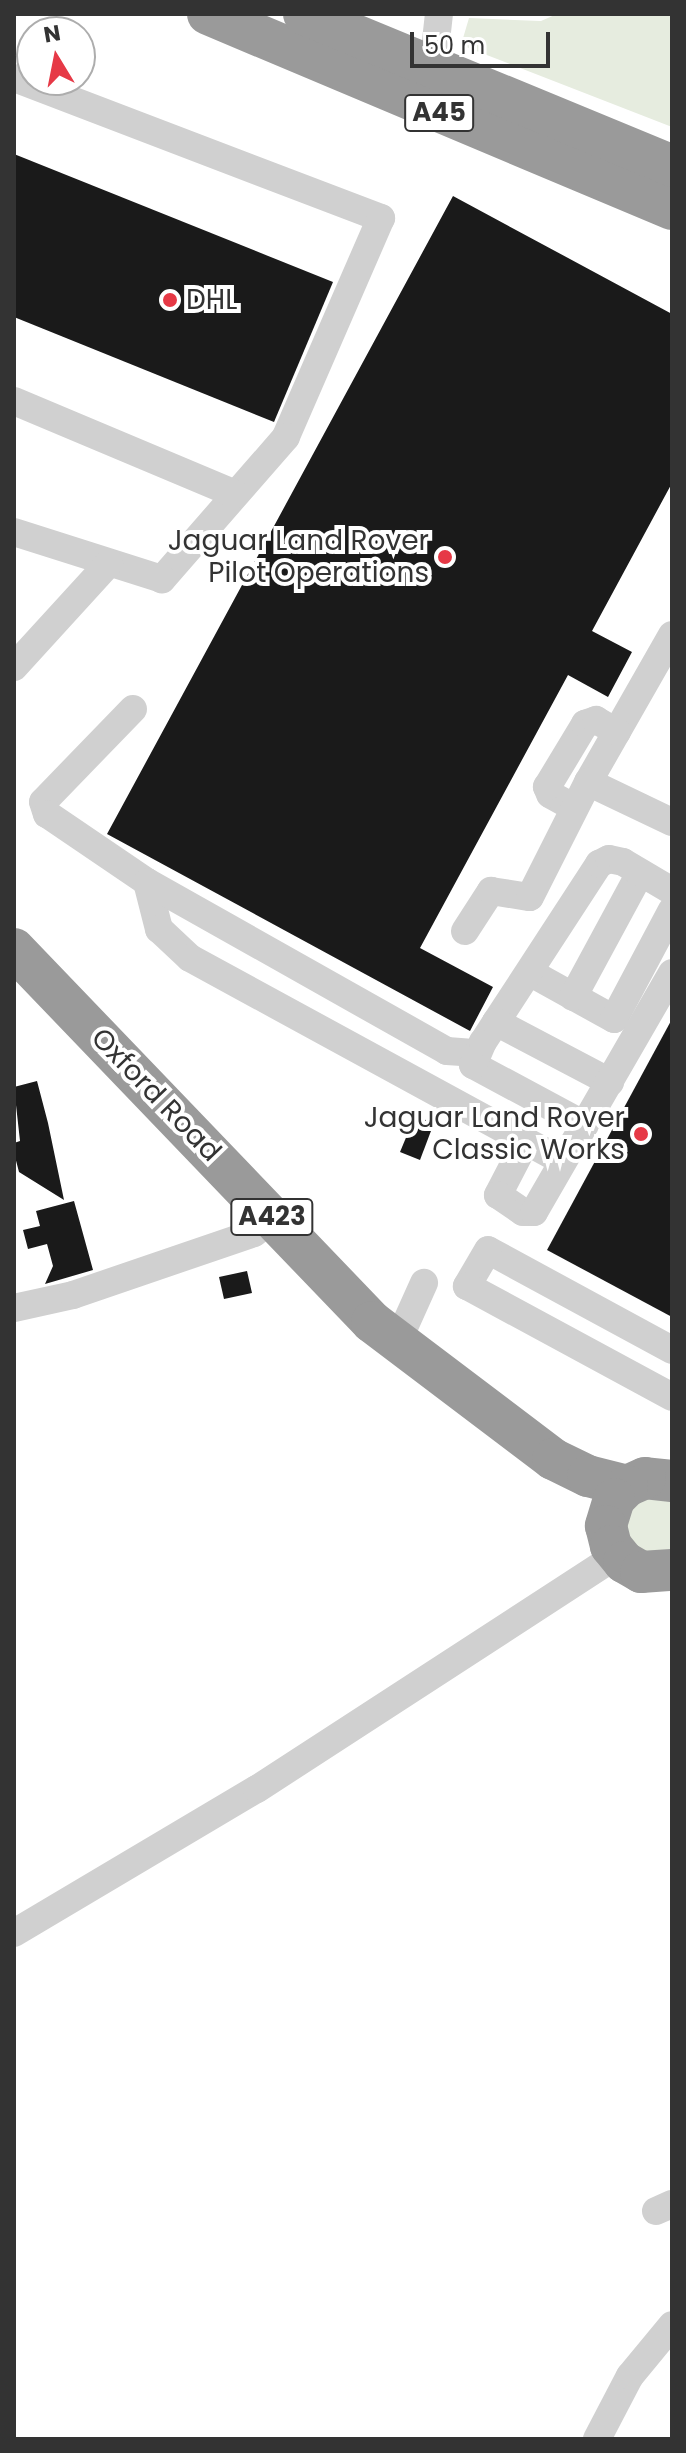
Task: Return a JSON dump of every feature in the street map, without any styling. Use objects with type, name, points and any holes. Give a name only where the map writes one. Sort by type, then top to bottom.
[{"type":"highway","name":"A45","points":[[208,14],[672,209]]},
{"type":"highway","name":"A45","points":[[304,14],[672,166]]},
{"type":"highway","name":"Oxford Road","points":[[14,949],[273,1219],[397,1343],[553,1459],[588,1476],[627,1486]]},
{"type":"highway","name":"Oxford Road","points":[[553,1459],[644,1564]]},
{"type":"highway","points":[[644,1564],[610,1508],[627,1486],[645,1478],[672,1481]]},
{"type":"street","points":[[433,68],[439,14]]},
{"type":"street","points":[[14,78],[381,218],[286,437],[235,494],[220,518],[162,579],[14,532]]},
{"type":"street","points":[[14,401],[235,494]]},
{"type":"street","points":[[14,667],[109,563]]},
{"type":"street","points":[[465,931],[491,891],[530,897],[573,807],[672,635]]},
{"type":"street","points":[[133,709],[43,802],[47,814],[147,882],[447,1051],[477,1053]]},
{"type":"street","points":[[573,807],[550,794],[547,787],[590,719],[617,732]]},
{"type":"street","points":[[588,782],[672,822]]},
{"type":"street","points":[[585,1125],[473,1065],[477,1053],[599,864],[609,859],[672,891]]},
{"type":"street","points":[[573,997],[640,873]]},
{"type":"street","points":[[147,882],[159,929],[190,958],[561,1160]]},
{"type":"street","points":[[531,973],[614,1019],[672,910]]},
{"type":"street","points":[[526,1141],[498,1195],[523,1212],[534,1212],[561,1160],[585,1125],[672,973]]},
{"type":"street","points":[[332,1034],[350,995]]},
{"type":"street","points":[[496,1022],[610,1082]]},
{"type":"street","points":[[431,1087],[447,1051]]},
{"type":"street","points":[[14,1308],[73,1295],[254,1233],[273,1219]]},
{"type":"street","points":[[672,1350],[488,1250],[467,1286],[672,1397]]},
{"type":"street","points":[[397,1343],[424,1283]]},
{"type":"street","points":[[14,1933],[644,1564]]},
{"type":"street","points":[[597,2439],[630,2376],[672,2325]]},
{"type":"shaded area","points":[[557,14],[672,14],[672,127],[461,45],[469,18],[541,21]]},
{"type":"shaded area","points":[[672,1494],[672,1557],[630,1549],[622,1517],[634,1498]]},
{"type":"building","name":"DHL","points":[[14,154],[333,282],[274,422],[14,317]]},
{"type":"building","name":"Jaguar Land Rover Pilot Operations","points":[[453,196],[672,314],[672,483],[592,631],[632,652],[608,697],[568,675],[420,948],[493,987],[470,1031],[107,834]]},
{"type":"building","name":"Jaguar Land Rover Classic Works","points":[[672,1019],[672,1317],[547,1250]]},
{"type":"building","points":[[37,1081],[64,1200],[19,1172],[14,1153],[14,1143],[20,1141],[14,1087]]},
{"type":"building","points":[[415,1116],[434,1123],[420,1160],[400,1152]]},
{"type":"building","points":[[74,1201],[93,1270],[45,1284],[53,1266],[47,1244],[28,1249],[23,1230],[40,1226],[36,1211]]},
{"type":"building","points":[[247,1271],[252,1293],[224,1299],[219,1277]]},
{"type":"place","name":"DHL","points":[[170,300]]},
{"type":"place","name":"Jaguar Land Rover Pilot Operations","points":[[445,557]]},
{"type":"place","name":"Jaguar Land Rover Classic Works","points":[[641,1134]]}]
